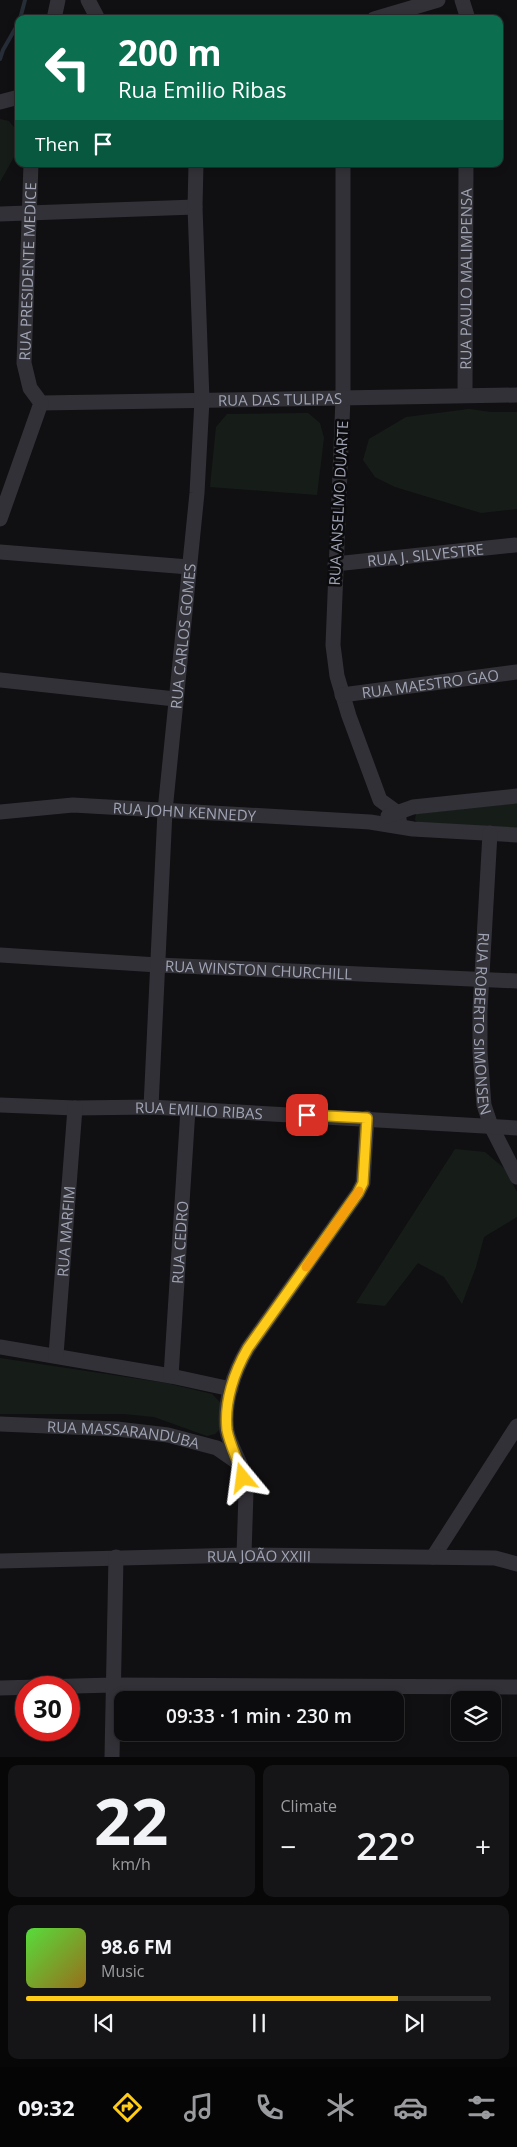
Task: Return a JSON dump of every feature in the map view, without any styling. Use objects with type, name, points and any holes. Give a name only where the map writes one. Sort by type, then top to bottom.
[{"type":"street","points":[[55,15],[58,0]]},
{"type":"street","points":[[88,0],[96,15]]},
{"type":"street","points":[[387,15],[438,0]]},
{"type":"street","points":[[462,0],[467,15]]},
{"type":"street","points":[[0,102],[15,98]]},
{"type":"street","name":"RUA PRESIDENTE MEDICE","points":[[31,167],[24,362],[30,388],[41,403]]},
{"type":"street","name":"RUA CARLOS GOMES","points":[[151,1107],[165,812],[197,493],[202,400],[195,207],[196,167]]},
{"type":"street","name":"RUA ANSELMO DUARTE","points":[[343,167],[343,398],[333,645],[342,695],[380,800],[399,819]]},
{"type":"street","name":"RUA PAULO MALIMPENSA","points":[[465,395],[466,167]]},
{"type":"street","points":[[0,214],[195,207]]},
{"type":"street","name":"RUA DAS TULIPAS","points":[[41,403],[517,395]]},
{"type":"street","points":[[0,519],[41,403]]},
{"type":"street","name":"RUA J. SILVESTRE","points":[[335,564],[515,545]]},
{"type":"street","points":[[0,552],[190,567]]},
{"type":"street","name":"RUA MAESTRO GAO","points":[[342,695],[517,672]]},
{"type":"street","points":[[0,680],[175,699]]},
{"type":"street","name":"RUA JOHN KENNEDY","points":[[0,812],[73,805],[165,812],[370,822],[399,819],[413,807],[517,796]]},
{"type":"street","name":"RUA JOHN KENNEDY","points":[[399,819],[413,829],[517,835]]},
{"type":"street","name":"RUA ROBERTO SIMONSEN","points":[[490,833],[480,1052],[484,1104],[491,1126],[517,1177]]},
{"type":"street","name":"RUA WINSTON CHURCHILL","points":[[0,955],[158,965],[517,981]]},
{"type":"street","name":"RUA EMILIO RIBAS","points":[[0,1105],[75,1108],[151,1107],[517,1128]]},
{"type":"street","name":"RUA MARFIM","points":[[56,1355],[75,1108]]},
{"type":"street","name":"RUA CEDRO","points":[[171,1376],[188,1109]]},
{"type":"street","points":[[244,1555],[246,1492],[240,1464],[228,1431],[227,1413],[231,1389],[239,1364],[248,1348],[358,1193],[363,1183],[367,1118]]},
{"type":"street","points":[[0,1347],[56,1355],[231,1389]]},
{"type":"street","name":"RUA MASSARANDUBA","points":[[0,1424],[117,1429],[168,1436],[217,1448],[240,1464]]},
{"type":"street","points":[[433,1557],[517,1426]]},
{"type":"street","name":"RUA JOÃO XXIII","points":[[0,1561],[244,1555],[495,1558],[517,1564]]},
{"type":"street","points":[[112,1757],[116,1557]]},
{"type":"street","points":[[0,1688],[114,1685],[517,1687]]},
{"type":"shaded area","points":[[0,119],[9,121],[15,128],[15,155],[0,182]]},
{"type":"shaded area","points":[[469,409],[491,412],[517,412],[517,509],[481,513],[395,487],[375,477],[363,460],[369,439],[406,417]]},
{"type":"shaded area","points":[[308,413],[320,423],[324,438],[317,495],[210,487],[216,427],[227,414]]},
{"type":"shaded area","points":[[517,803],[517,831],[417,822],[415,820],[416,814]]},
{"type":"shaded area","points":[[455,1149],[485,1152],[505,1169],[517,1192],[517,1217],[484,1237],[476,1267],[462,1304],[444,1277],[418,1263],[385,1306],[356,1303]]},
{"type":"shaded area","points":[[0,1358],[166,1383],[212,1394],[221,1403],[219,1430],[215,1434],[207,1436],[154,1417],[124,1414],[0,1414]]},
{"type":"waterway","points":[[21,15],[25,0]]},
{"type":"waterway","points":[[0,59],[15,29]]},
{"type":"slow traffic","points":[[306,1267],[359,1191]]},
{"type":"route","points":[[243,1478],[228,1431],[227,1413],[231,1389],[239,1364],[248,1348],[358,1193],[363,1183],[367,1118],[307,1115]]}]
